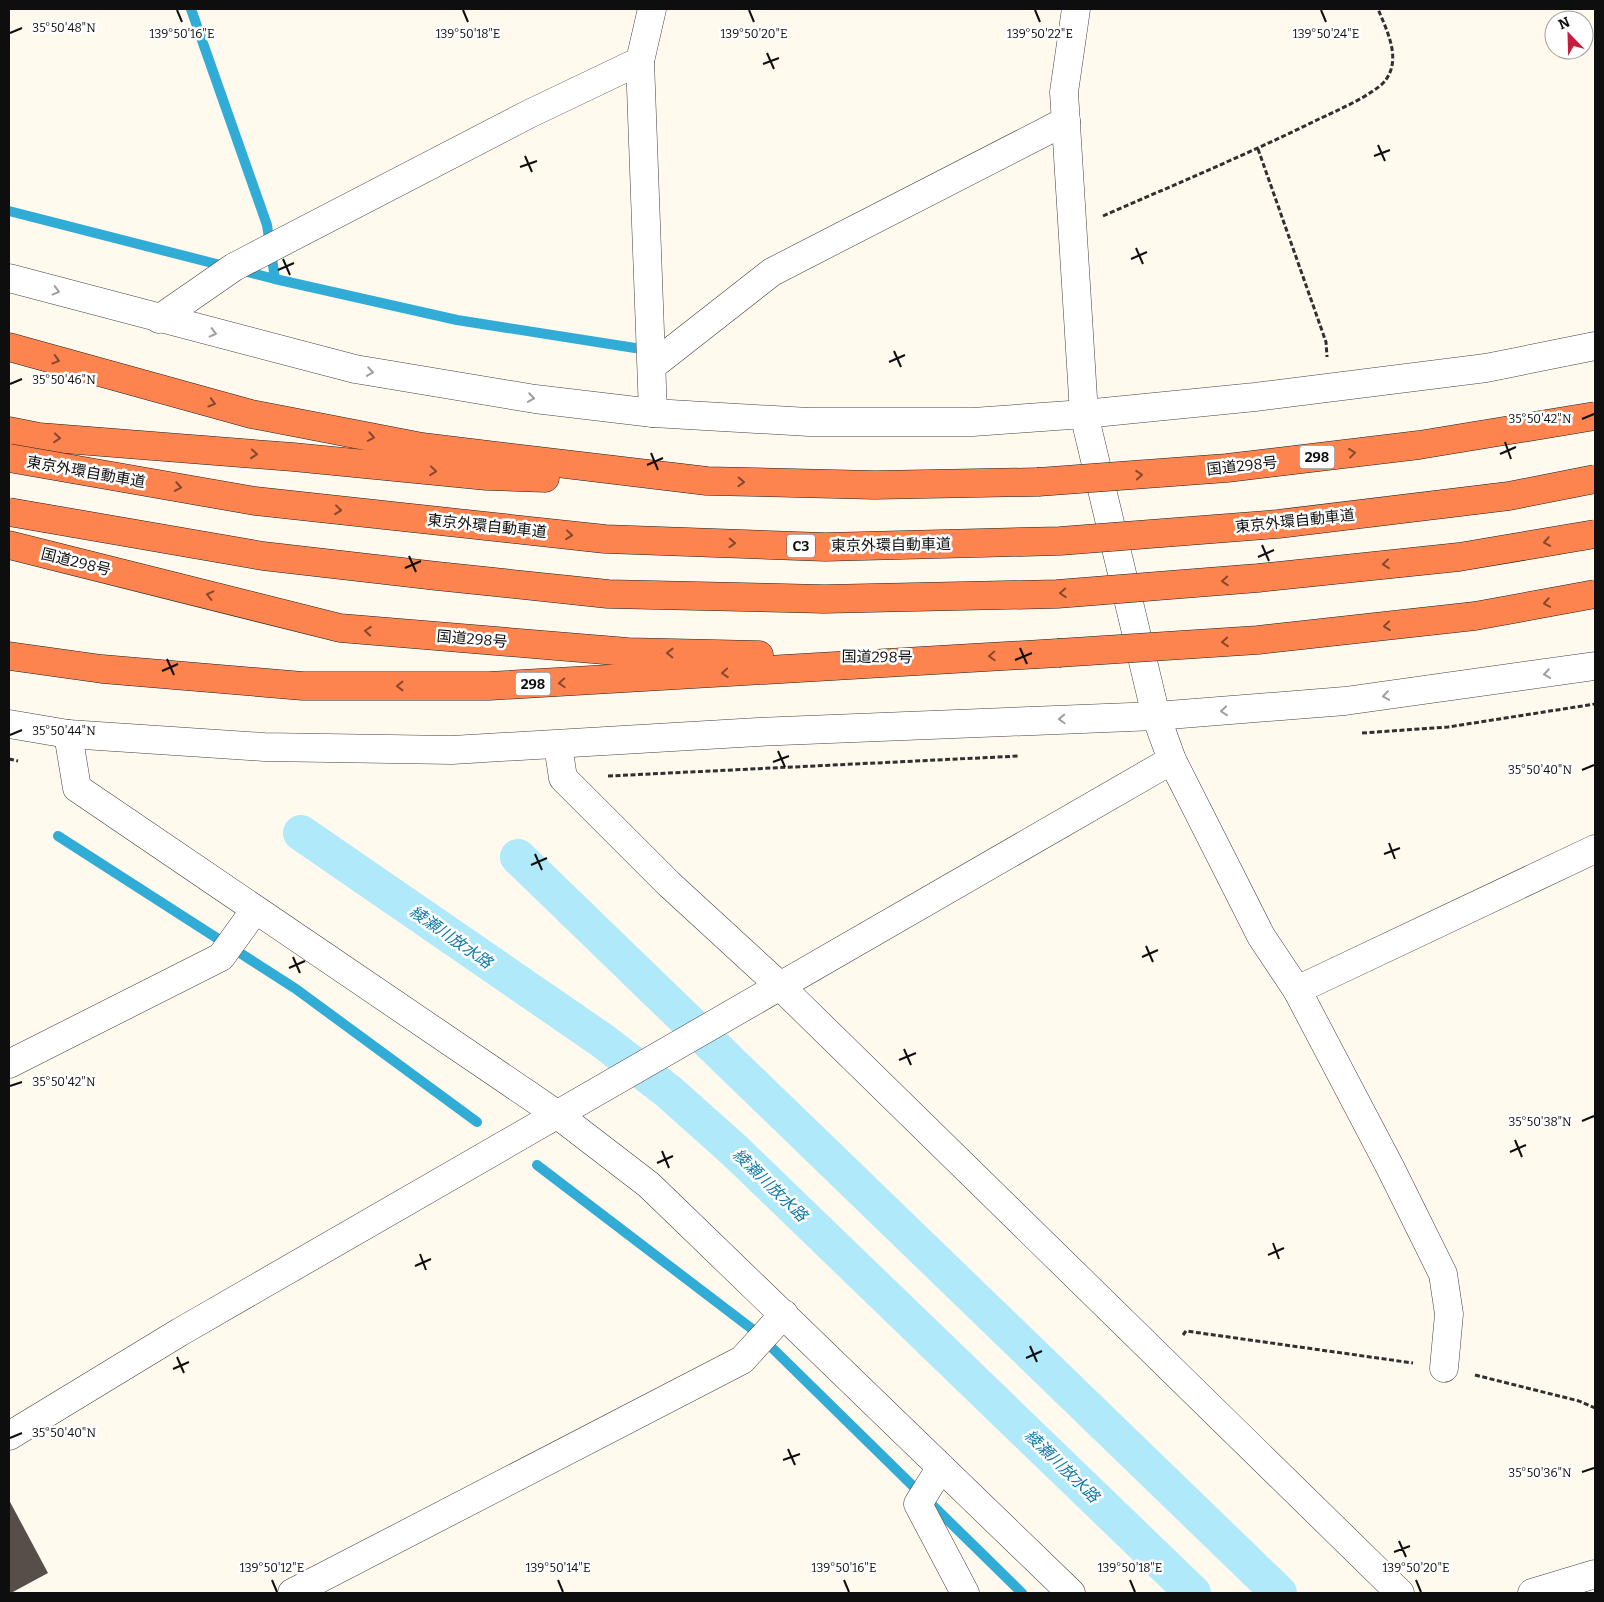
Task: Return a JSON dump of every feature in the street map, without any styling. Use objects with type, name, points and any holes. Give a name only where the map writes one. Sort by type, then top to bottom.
[{"type":"highway","name":"国道298号","points":[[9,347],[251,414],[413,446],[707,481]]},
{"type":"highway","name":"国道298号","points":[[9,431],[39,437],[293,457],[486,476],[875,485],[1038,482],[1246,466],[1419,445],[1595,416]]},
{"type":"highway","name":"東京外環自動車道","points":[[9,458],[255,501],[605,539],[825,546],[1060,541],[1278,524],[1509,496],[1595,479]]},
{"type":"highway","points":[[9,512],[264,556],[437,576],[608,594],[824,599],[1057,594],[1258,578],[1459,556],[1595,534]]},
{"type":"highway","name":"国道298号","points":[[9,545],[340,628],[628,652],[946,659]]},
{"type":"highway","name":"国道298号","points":[[9,656],[102,670],[303,686],[498,686],[641,679],[1277,638],[1475,616],[1595,594]]},
{"type":"street","points":[[652,9],[640,61],[653,413]]},
{"type":"street","points":[[1076,9],[1064,92],[1084,414],[1156,716],[1172,760],[1261,936],[1297,990],[1390,1167],[1442,1274],[1449,1314],[1444,1368]]},
{"type":"street","points":[[160,319],[234,267],[529,114],[640,61]]},
{"type":"street","points":[[652,366],[772,272],[1066,121]]},
{"type":"street","points":[[9,278],[355,369],[535,399],[653,413],[809,422],[973,422],[1084,414],[1331,388],[1486,368],[1595,346]]},
{"type":"street","points":[[9,724],[68,734],[274,747],[452,750],[758,732],[1156,716],[1345,701],[1595,666]]},
{"type":"street","points":[[68,734],[77,788],[558,1115],[649,1185],[770,1330],[1071,1593]]},
{"type":"street","points":[[558,745],[563,778],[669,884],[779,985],[1400,1593]]},
{"type":"street","points":[[9,1436],[188,1327],[740,1011],[779,985],[1172,760]]},
{"type":"street","points":[[1297,990],[1595,849]]},
{"type":"street","points":[[9,1064],[226,949],[255,910]]},
{"type":"street","points":[[292,1593],[742,1360],[770,1330]]},
{"type":"street","points":[[937,1474],[918,1504],[965,1593]]},
{"type":"street","points":[[1532,1593],[1595,1574]]},
{"type":"path","points":[[1073,229],[1258,149],[1357,101],[1385,81],[1393,63],[1391,43],[1378,9]]},
{"type":"path","points":[[1258,149],[1326,342],[1331,388]]},
{"type":"path","points":[[1159,1358],[1186,1331],[1444,1368],[1579,1401],[1595,1408]]},
{"type":"building","points":[[9,1500],[48,1573],[11,1593],[9,1593]]},
{"type":"waterway","points":[[191,9],[267,225],[275,279]]},
{"type":"waterway","points":[[9,211],[275,279],[457,320],[635,348]]},
{"type":"waterway","name":"綾瀬川放水路","points":[[301,833],[603,1041],[669,1092],[735,1151],[1193,1593]]},
{"type":"waterway","points":[[58,836],[296,989],[477,1122]]},
{"type":"waterway","name":"綾瀬川放水路","points":[[518,857],[1279,1593]]},
{"type":"waterway","points":[[537,1165],[756,1332],[1022,1593]]}]
